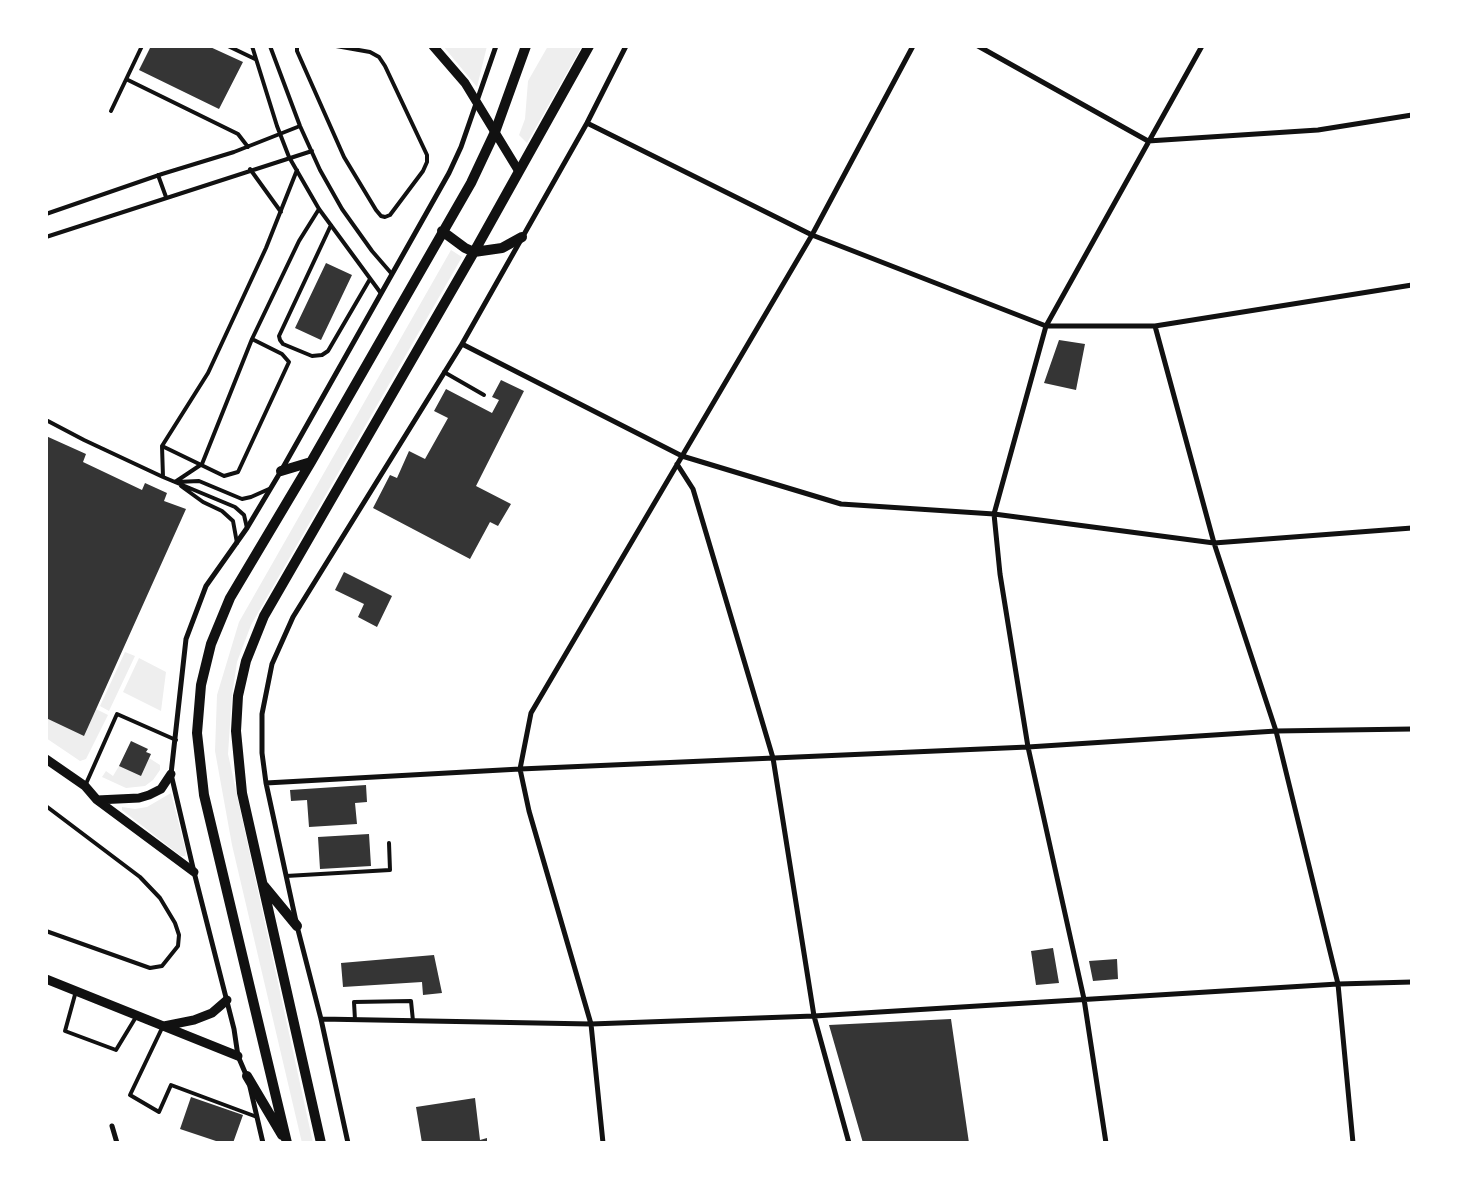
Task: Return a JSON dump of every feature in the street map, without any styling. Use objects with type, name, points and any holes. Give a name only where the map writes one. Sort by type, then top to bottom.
[{"type":"main road","points":[[287,1143],[204,795],[197,733],[201,684],[210,644],[230,598],[311,462],[471,183],[495,132],[526,46]]},
{"type":"main road","points":[[321,1143],[242,792],[236,732],[238,696],[246,661],[264,616],[474,252],[518,170],[589,46]]},
{"type":"main road","points":[[442,231],[465,248],[474,252],[502,248],[522,237]]},
{"type":"main road","points":[[281,471],[311,462]]},
{"type":"main road","points":[[262,884],[297,926]]},
{"type":"main road","points":[[247,1076],[287,1143]]},
{"type":"street","points":[[433,46],[452,66],[477,102],[518,170]]},
{"type":"street","points":[[263,1143],[247,1076],[238,1056],[227,1000],[194,872],[172,774],[186,639],[206,586],[247,528],[281,471],[380,292],[449,173],[477,102],[496,46]]},
{"type":"street","points":[[348,1143],[321,1019],[297,926],[266,783],[262,754],[262,714],[272,664],[293,616],[462,344],[587,123],[626,46]]},
{"type":"street","points":[[603,1143],[591,1024],[529,811],[520,769],[531,713],[812,235],[913,46]]},
{"type":"street","points":[[978,46],[1148,141],[1318,130],[1412,116]]},
{"type":"street","points":[[1106,1143],[1084,999],[1028,747],[1000,574],[994,514],[1046,326],[1202,46]]},
{"type":"street","points":[[587,123],[812,235],[1046,326],[1155,326],[1412,285]]},
{"type":"street","points":[[1155,326],[1214,543],[1276,731],[1338,984],[1353,1143]]},
{"type":"street","points":[[462,344],[682,456],[840,504],[994,514],[1214,543],[1412,528]]},
{"type":"street","points":[[677,464],[693,489],[773,758],[814,1016],[850,1143]]},
{"type":"street","points":[[266,783],[520,769],[1028,747],[1276,731],[1412,729]]},
{"type":"street","points":[[46,760],[85,786],[97,800],[194,872]]},
{"type":"street","points":[[97,800],[139,798],[149,795],[161,789],[172,774]]},
{"type":"street","points":[[46,979],[238,1056]]},
{"type":"street","points":[[321,1019],[591,1024],[814,1016],[1338,984],[1412,982]]},
{"type":"street","points":[[163,1026],[194,1020],[212,1013],[227,1000]]},
{"type":"street","points":[[112,1126],[117,1143]]},
{"type":"lane","points":[[111,111],[128,80],[142,46]]},
{"type":"lane","points":[[228,46],[256,59]]},
{"type":"lane","points":[[252,46],[280,135],[290,157],[319,209],[380,292]]},
{"type":"lane","points":[[270,46],[300,126],[342,209],[372,251],[391,273]]},
{"type":"lane","points":[[298,46],[297,51],[344,157],[380,216],[385,217],[390,215],[423,171],[427,162],[427,155],[379,57],[370,52],[336,46]]},
{"type":"lane","points":[[128,80],[238,134],[248,147]]},
{"type":"lane","points":[[46,214],[158,175],[248,147],[300,126]]},
{"type":"lane","points":[[46,237],[250,169],[312,151]]},
{"type":"lane","points":[[250,169],[281,212]]},
{"type":"lane","points":[[162,477],[162,446],[208,373],[281,212],[297,170]]},
{"type":"lane","points":[[158,175],[166,197]]},
{"type":"lane","points":[[174,482],[202,464],[252,340],[299,241],[319,209]]},
{"type":"lane","points":[[331,225],[279,336],[282,344],[312,356],[322,355],[328,351],[370,279]]},
{"type":"lane","points":[[162,446],[224,476],[238,472],[289,362],[282,354],[252,340]]},
{"type":"lane","points":[[444,372],[484,396]]},
{"type":"lane","points":[[46,420],[162,477],[235,507],[244,515],[247,528]]},
{"type":"lane","points":[[174,482],[199,481],[242,499],[264,492],[272,486]]},
{"type":"lane","points":[[174,482],[233,521],[237,543]]},
{"type":"lane","points":[[85,786],[117,714],[176,740]]},
{"type":"lane","points":[[46,806],[140,877],[170,911],[179,935],[178,946],[172,957],[162,966],[150,968],[46,931]]},
{"type":"lane","points":[[286,876],[390,870],[389,843]]},
{"type":"lane","points":[[76,991],[65,1031],[116,1050],[136,1015]]},
{"type":"lane","points":[[356,1020],[354,1002],[411,1001],[413,1021]]},
{"type":"lane","points":[[163,1026],[130,1095],[158,1112],[171,1085],[257,1117]]},
{"type":"shaded area","points":[[443,46],[487,46],[477,87]]},
{"type":"shaded area","points":[[548,46],[582,46],[527,143],[519,135],[525,119],[528,81]]},
{"type":"shaded area","points":[[451,250],[462,257],[251,625],[237,662],[232,695],[228,754],[313,1143],[302,1143],[232,845],[215,751],[217,695],[239,622]]},
{"type":"shaded area","points":[[125,652],[135,656],[109,711],[100,706]]},
{"type":"shaded area","points":[[139,658],[166,672],[161,711],[123,692]]},
{"type":"shaded area","points":[[96,709],[108,715],[86,759],[80,761],[46,738],[46,718]]},
{"type":"shaded area","points":[[149,758],[160,765],[160,770],[153,780],[145,786],[126,788],[102,777],[106,771],[113,776],[119,766]]},
{"type":"shaded area","points":[[171,793],[186,852],[185,856],[181,856],[122,810],[122,807],[135,809],[147,807]]},
{"type":"building","points":[[151,46],[208,46],[243,62],[219,109],[139,70]]},
{"type":"building","points":[[326,263],[352,275],[321,340],[295,328]]},
{"type":"building","points":[[1059,340],[1085,344],[1076,390],[1044,383]]},
{"type":"building","points":[[501,380],[524,391],[476,486],[511,504],[498,526],[490,522],[470,559],[373,508],[390,475],[397,478],[409,451],[425,459],[448,418],[434,411],[446,389],[492,413],[499,400],[492,397]]},
{"type":"building","points":[[46,436],[86,454],[83,462],[142,490],[145,483],[167,493],[164,501],[186,509],[84,736],[46,718]]},
{"type":"building","points":[[344,572],[392,596],[377,627],[358,617],[364,604],[335,590]]},
{"type":"building","points":[[131,741],[148,749],[146,752],[151,754],[141,776],[119,766]]},
{"type":"building","points":[[366,785],[367,802],[355,803],[357,824],[309,827],[307,800],[291,801],[290,790]]},
{"type":"building","points":[[369,834],[371,866],[320,869],[318,837]]},
{"type":"building","points":[[1053,948],[1059,983],[1036,985],[1031,951]]},
{"type":"building","points":[[434,955],[442,993],[423,995],[422,982],[343,987],[341,963]]},
{"type":"building","points":[[1117,959],[1118,979],[1093,981],[1089,961]]},
{"type":"building","points":[[951,1019],[969,1143],[863,1143],[829,1025]]},
{"type":"building","points":[[191,1097],[243,1115],[233,1143],[222,1143],[180,1129]]},
{"type":"building","points":[[475,1098],[480,1140],[487,1138],[487,1143],[422,1143],[416,1107]]}]
